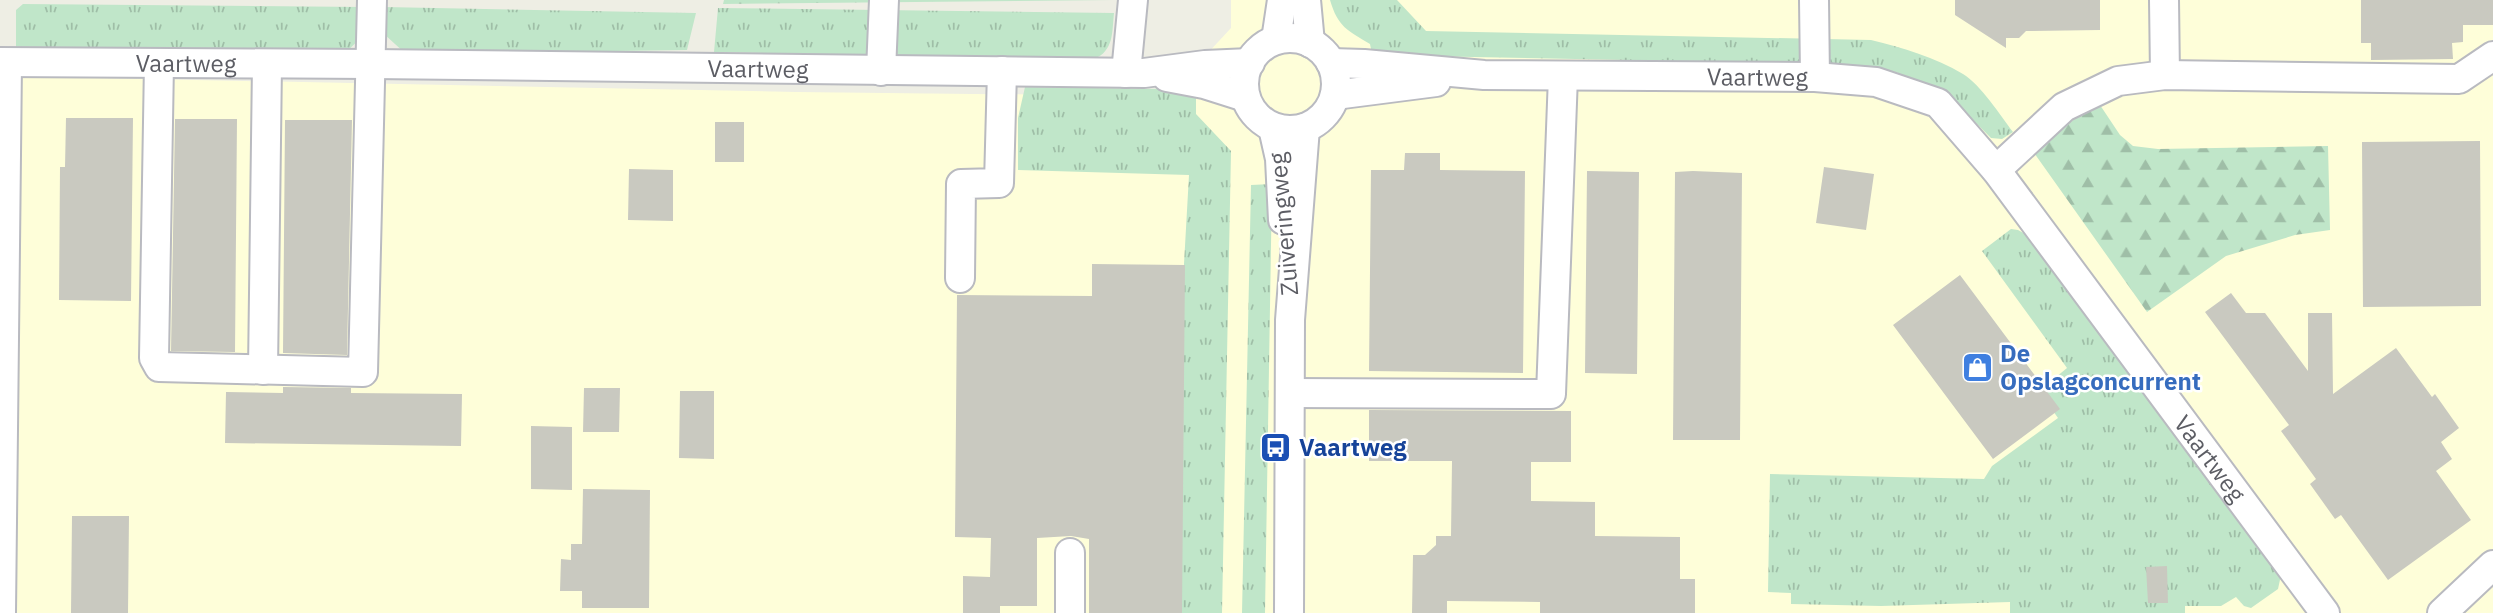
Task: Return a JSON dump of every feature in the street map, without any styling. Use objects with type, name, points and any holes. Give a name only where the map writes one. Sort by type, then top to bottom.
[{"type":"street","points":[[159,63],[154,358],[159,367],[363,372],[372,0]]},
{"type":"street","points":[[881,71],[884,0]]},
{"type":"street","points":[[1133,0],[1135,73]]},
{"type":"street","points":[[1276,40],[1282,0]]},
{"type":"street","points":[[1306,0],[1310,43]]},
{"type":"street","points":[[1814,0],[1815,76]]},
{"type":"street","points":[[2164,0],[2165,75]]},
{"type":"street","points":[[1293,38],[1310,43],[1322,51],[1331,63],[1336,79],[1335,95],[1324,116],[1305,128],[1289,131],[1273,128],[1256,116],[1245,97],[1244,79],[1250,63],[1261,49],[1276,40],[1293,38]]},
{"type":"street","points":[[1996,170],[2064,107],[2118,81],[2165,75],[2459,79],[2493,57]]},
{"type":"street","points":[[1,613],[4,63]]},
{"type":"street","name":"Vaartweg","points":[[4,63],[372,64],[1135,73],[1250,63]]},
{"type":"street","name":"Vaartweg","points":[[1331,63],[1484,75],[1815,76],[1876,82],[1938,103],[1996,170],[2325,613]]},
{"type":"street","points":[[263,370],[267,64]]},
{"type":"street","points":[[960,278],[961,184],[999,183],[1002,71]]},
{"type":"street","name":"Vaartweg","points":[[1135,73],[1204,84],[1245,97]]},
{"type":"street","name":"Vaartweg","points":[[1335,95],[1484,75]]},
{"type":"street","points":[[1290,393],[1551,394],[1563,76]]},
{"type":"street","name":"Zuiveringweg","points":[[1273,128],[1280,159],[1290,320],[1289,613]]},
{"type":"street","name":"Zuiveringweg","points":[[1290,320],[1305,128]]},
{"type":"street","points":[[1070,553],[1070,613]]},
{"type":"street","points":[[2442,613],[2493,565]]},
{"type":"shaded area","points":[[1231,0],[2493,0],[2493,613],[0,613],[0,76],[796,92],[1168,96],[1231,28]]},
{"type":"green space","points":[[724,0],[1114,0],[723,4]]},
{"type":"green space","points":[[1330,0],[1397,0],[1426,31],[1871,40],[1930,58],[1963,74],[1983,93],[2013,132],[2002,139],[1991,138],[1949,96],[1896,72],[1828,64],[1421,56],[1371,49],[1370,44],[1340,22]]},
{"type":"green space","points":[[23,4],[365,7],[365,34],[344,54],[16,51],[16,10]]},
{"type":"green space","points":[[384,7],[696,13],[687,50],[406,54],[384,34]]},
{"type":"green space","points":[[718,8],[1114,13],[1109,46],[1101,56],[1094,59],[714,52]]},
{"type":"green space","points":[[1025,87],[1163,89],[1196,96],[1196,114],[1231,151],[1222,613],[1181,613],[1184,264],[1189,175],[1018,170],[1018,118]]},
{"type":"green space","points":[[2098,102],[2120,135],[2133,146],[2158,149],[2328,146],[2330,230],[2295,235],[2226,256],[2147,312],[2032,150]]},
{"type":"green space","points":[[1272,184],[1265,613],[1242,613],[1251,185]]},
{"type":"green space","points":[[2011,229],[2027,235],[2281,575],[2278,589],[2251,608],[2244,606],[2236,597],[2221,606],[2185,606],[2185,613],[2010,613],[2010,602],[1881,606],[1791,604],[1791,593],[1768,592],[1770,474],[1984,479],[1992,466],[2058,418],[2039,391],[2067,368],[1982,251]]},
{"type":"building","points":[[1955,0],[2100,0],[2100,30],[2026,31],[2019,38],[2006,38],[2006,48],[1955,15]]},
{"type":"building","points":[[2361,0],[2493,0],[2493,25],[2463,25],[2463,42],[2452,43],[2453,59],[2371,60],[2371,43],[2361,43]]},
{"type":"building","points":[[66,118],[133,118],[131,301],[59,300],[60,167],[65,167]]},
{"type":"building","points":[[175,119],[237,119],[235,352],[171,351]]},
{"type":"building","points":[[285,120],[352,120],[347,355],[283,353]]},
{"type":"building","points":[[715,122],[744,122],[744,162],[715,162]]},
{"type":"building","points":[[2480,141],[2481,306],[2363,307],[2362,142]]},
{"type":"building","points":[[1405,153],[1440,153],[1440,170],[1525,171],[1523,373],[1369,371],[1371,170],[1404,170]]},
{"type":"building","points":[[1824,167],[1874,174],[1866,230],[1816,223]]},
{"type":"building","points":[[629,169],[673,170],[673,221],[628,220]]},
{"type":"building","points":[[1587,171],[1639,172],[1637,374],[1585,373]]},
{"type":"building","points":[[1675,172],[1742,173],[1740,440],[1673,440]]},
{"type":"building","points":[[1092,264],[1185,265],[1182,613],[1089,613],[1089,539],[1071,536],[1037,538],[1037,606],[1000,606],[1000,613],[963,613],[963,576],[990,577],[991,538],[955,537],[957,295],[1092,296]]},
{"type":"building","points":[[1960,275],[2060,409],[1993,459],[1893,325]]},
{"type":"building","points":[[2231,293],[2246,313],[2265,313],[2308,371],[2308,313],[2332,313],[2333,394],[2396,348],[2432,397],[2435,394],[2459,428],[2441,442],[2452,459],[2436,471],[2471,520],[2388,580],[2341,515],[2335,519],[2310,484],[2316,479],[2281,431],[2289,425],[2205,312]]},
{"type":"building","points":[[283,387],[351,388],[351,393],[462,394],[461,446],[225,443],[226,392],[283,393]]},
{"type":"building","points":[[584,388],[620,388],[619,432],[583,432]]},
{"type":"building","points":[[680,391],[714,391],[714,459],[679,458]]},
{"type":"building","points":[[1369,410],[1571,411],[1571,462],[1531,462],[1531,501],[1595,502],[1595,536],[1680,537],[1680,579],[1695,579],[1695,613],[1540,613],[1540,602],[1447,601],[1447,613],[1412,613],[1413,555],[1425,555],[1436,545],[1436,536],[1451,536],[1452,461],[1369,461]]},
{"type":"building","points":[[531,426],[572,427],[572,490],[531,489]]},
{"type":"building","points":[[583,489],[650,490],[649,608],[582,608],[582,591],[560,591],[561,559],[571,560],[571,544],[582,544]]},
{"type":"building","points":[[72,516],[129,516],[128,613],[71,613]]},
{"type":"building","points":[[2167,566],[2168,603],[2148,603],[2146,567]]},
{"type":"place","name":"De Opslagconcurrent","points":[[1977,367]]},
{"type":"place","name":"Vaartweg","points":[[1276,447]]}]
